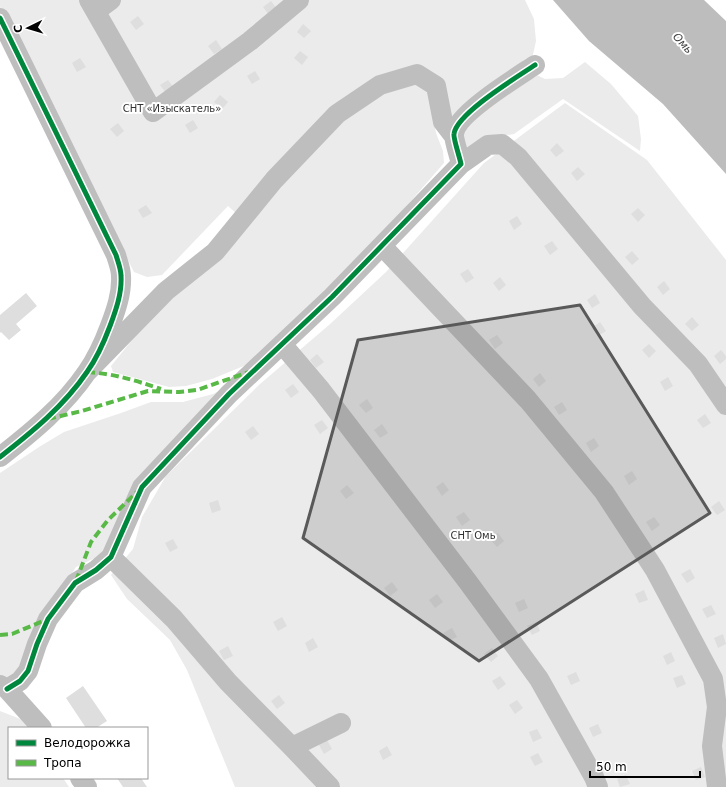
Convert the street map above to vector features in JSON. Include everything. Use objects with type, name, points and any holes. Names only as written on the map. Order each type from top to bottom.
[{"type":"street","points":[[99,4],[153,112],[250,41],[299,0]]},
{"type":"street","points":[[0,18],[116,255],[118,262],[121,275],[120,294],[115,313],[103,344],[87,372]]},
{"type":"street","points":[[453,135],[457,126],[500,87],[535,65]]},
{"type":"street","points":[[0,457],[25,437],[60,405],[87,372],[166,291],[215,252],[274,180],[337,114],[380,85],[417,74],[436,86],[443,122],[453,135],[459,150],[461,164]]},
{"type":"street","points":[[41,727],[3,687],[20,681],[28,670],[48,619],[76,583],[96,570],[111,557],[142,487],[229,394],[332,297],[461,164],[488,145],[502,144],[518,157],[642,306],[698,364],[726,405]]},
{"type":"street","points":[[382,246],[528,400],[604,492],[655,570],[713,679],[717,706],[712,746],[717,787]]},
{"type":"street","points":[[282,344],[321,390],[468,582],[540,680],[594,777],[598,787]]},
{"type":"street","points":[[111,557],[174,619],[228,682],[330,787]]},
{"type":"street","points":[[292,747],[341,723]]},
{"type":"street","points":[[81,779],[87,787]]},
{"type":"highlighted area","points":[[580,305],[710,513],[479,661],[303,538],[358,340]]},
{"type":"green space","name":"СНТ «Изыскатель»","points":[[0,0],[525,0],[534,19],[536,41],[532,59],[537,75],[545,79],[563,78],[585,62],[611,84],[638,116],[641,139],[640,151],[563,99],[514,134],[494,137],[466,151],[449,123],[443,87],[377,81],[237,214],[228,206],[162,275],[147,277],[134,272],[0,7]]},
{"type":"green space","points":[[419,83],[433,95],[433,116],[436,133],[443,151],[444,163],[358,258],[251,363],[212,379],[186,386],[169,387],[113,372],[111,366],[137,334],[333,124],[382,90]]},
{"type":"green space","name":"СНТ Омь","points":[[565,103],[647,160],[726,260],[726,787],[235,787],[187,670],[170,640],[127,599],[111,575],[133,549],[142,517],[166,476],[260,384],[329,325],[386,272],[484,163]]},
{"type":"green space","points":[[237,382],[195,424],[108,548],[95,558],[76,567],[49,609],[13,680],[0,679],[0,473],[64,432],[151,402],[183,402],[213,394]]},
{"type":"green space","points":[[0,711],[23,720],[28,727],[8,727],[8,779],[64,779],[69,787],[0,787]]},
{"type":"water","name":"Омь","points":[[553,0],[704,0],[726,21],[726,174],[663,104],[589,41]]},
{"type":"building","points":[[271,1],[277,9],[269,15],[263,7]]},
{"type":"building","points":[[138,16],[144,24],[136,30],[130,22]]},
{"type":"building","points":[[303,24],[311,31],[304,38],[297,32]]},
{"type":"building","points":[[216,40],[222,49],[214,54],[208,46]]},
{"type":"building","points":[[300,51],[308,57],[302,65],[294,58]]},
{"type":"building","points":[[80,58],[86,67],[77,72],[72,63]]},
{"type":"building","points":[[255,71],[260,79],[252,84],[247,76]]},
{"type":"building","points":[[168,80],[174,88],[166,93],[160,85]]},
{"type":"building","points":[[220,95],[228,102],[222,109],[214,102]]},
{"type":"building","points":[[193,120],[198,128],[190,133],[185,125]]},
{"type":"building","points":[[118,123],[124,131],[117,137],[110,129]]},
{"type":"building","points":[[557,143],[564,151],[556,157],[550,150]]},
{"type":"building","points":[[578,167],[585,174],[577,181],[571,173]]},
{"type":"building","points":[[146,205],[152,213],[143,218],[138,210]]},
{"type":"building","points":[[638,208],[645,215],[638,222],[631,214]]},
{"type":"building","points":[[517,216],[522,224],[514,230],[509,221]]},
{"type":"building","points":[[552,241],[558,249],[550,255],[544,246]]},
{"type":"building","points":[[632,251],[639,259],[632,265],[625,257]]},
{"type":"building","points":[[468,269],[474,278],[466,283],[460,274]]},
{"type":"building","points":[[500,277],[506,285],[499,291],[493,283]]},
{"type":"building","points":[[664,281],[670,289],[663,295],[657,287]]},
{"type":"building","points":[[26,293],[37,306],[16,324],[21,330],[9,340],[1,332],[0,333],[0,315]]},
{"type":"building","points":[[595,294],[600,303],[592,308],[587,300]]},
{"type":"building","points":[[692,317],[699,325],[692,331],[685,324]]},
{"type":"building","points":[[600,322],[606,331],[598,336],[592,328]]},
{"type":"building","points":[[497,335],[503,343],[495,349],[489,340]]},
{"type":"building","points":[[649,344],[656,351],[649,358],[642,350]]},
{"type":"building","points":[[721,350],[726,356],[726,359],[720,364],[714,356]]},
{"type":"building","points":[[317,354],[324,362],[316,368],[310,360]]},
{"type":"building","points":[[540,373],[546,381],[539,387],[533,379]]},
{"type":"building","points":[[668,377],[673,386],[665,391],[660,382]]},
{"type":"building","points":[[293,384],[299,392],[291,398],[285,390]]},
{"type":"building","points":[[367,399],[373,408],[366,413],[359,405]]},
{"type":"building","points":[[562,402],[567,410],[559,415],[554,407]]},
{"type":"building","points":[[705,414],[711,423],[703,428],[697,420]]},
{"type":"building","points":[[322,420],[328,428],[320,434],[314,425]]},
{"type":"building","points":[[382,424],[388,433],[380,438],[374,430]]},
{"type":"building","points":[[253,426],[259,434],[251,440],[245,432]]},
{"type":"building","points":[[594,438],[599,446],[591,452],[586,443]]},
{"type":"building","points":[[632,471],[637,479],[629,485],[624,476]]},
{"type":"building","points":[[443,482],[449,490],[442,496],[436,487]]},
{"type":"building","points":[[347,485],[354,493],[346,499],[340,491]]},
{"type":"building","points":[[218,500],[221,510],[212,513],[209,503]]},
{"type":"building","points":[[719,501],[725,510],[717,515],[711,507]]},
{"type":"building","points":[[464,512],[470,520],[462,526],[456,517]]},
{"type":"building","points":[[654,517],[660,525],[652,531],[646,522]]},
{"type":"building","points":[[498,533],[504,541],[497,547],[490,539]]},
{"type":"building","points":[[173,539],[178,548],[170,552],[165,543]]},
{"type":"building","points":[[690,569],[695,578],[687,583],[681,574]]},
{"type":"building","points":[[392,582],[398,590],[390,596],[384,588]]},
{"type":"building","points":[[644,590],[648,600],[639,603],[635,594]]},
{"type":"building","points":[[437,594],[443,602],[435,608],[429,600]]},
{"type":"building","points":[[524,599],[528,608],[519,612],[515,603]]},
{"type":"building","points":[[711,605],[716,614],[707,618],[702,609]]},
{"type":"building","points":[[282,617],[287,626],[278,631],[273,622]]},
{"type":"building","points":[[536,622],[540,631],[532,635],[527,626]]},
{"type":"building","points":[[452,628],[457,637],[449,641],[443,633]]},
{"type":"building","points":[[723,634],[726,644],[718,648],[714,638]]},
{"type":"building","points":[[313,638],[318,647],[309,652],[305,643]]},
{"type":"building","points":[[228,646],[233,656],[224,660],[219,651]]},
{"type":"building","points":[[492,648],[498,656],[491,662],[484,654]]},
{"type":"building","points":[[671,652],[675,661],[667,665],[663,656]]},
{"type":"building","points":[[576,672],[580,681],[571,685],[567,676]]},
{"type":"building","points":[[682,675],[686,684],[677,688],[673,678]]},
{"type":"building","points":[[500,676],[506,684],[498,690],[492,681]]},
{"type":"building","points":[[83,686],[107,721],[98,727],[85,727],[66,698]]},
{"type":"building","points":[[279,695],[285,703],[277,709],[271,701]]},
{"type":"building","points":[[517,700],[523,708],[515,714],[509,705]]},
{"type":"building","points":[[598,724],[602,733],[593,737],[589,728]]},
{"type":"building","points":[[537,729],[542,738],[533,742],[529,732]]},
{"type":"building","points":[[327,740],[332,749],[324,754],[319,745]]},
{"type":"building","points":[[387,746],[392,755],[383,760],[379,751]]},
{"type":"building","points":[[538,753],[543,762],[535,766],[530,757]]},
{"type":"building","points":[[701,767],[705,777],[696,780],[692,771]]},
{"type":"building","points":[[626,775],[630,784],[620,787],[617,779]]},
{"type":"building","points":[[118,779],[142,779],[147,787],[123,787]]},
{"type":"marked path","points":[[87,372],[125,378],[161,389]]},
{"type":"marked path","points":[[48,419],[82,411],[148,391],[179,392],[197,390],[249,372]]},
{"type":"marked path","points":[[76,581],[91,542],[108,520],[137,492]]},
{"type":"marked path","points":[[0,635],[12,634],[48,619]]},
{"type":"cycle path","points":[[0,18],[116,255],[121,282],[121,289],[110,326],[100,350],[87,372],[58,407],[36,428],[0,457]]},
{"type":"cycle path","points":[[7,689],[20,681],[28,671],[37,644],[48,619],[75,583],[96,570],[111,557],[142,487],[229,394],[332,297],[461,164],[454,134],[457,126],[465,116],[488,96],[535,65]]}]
